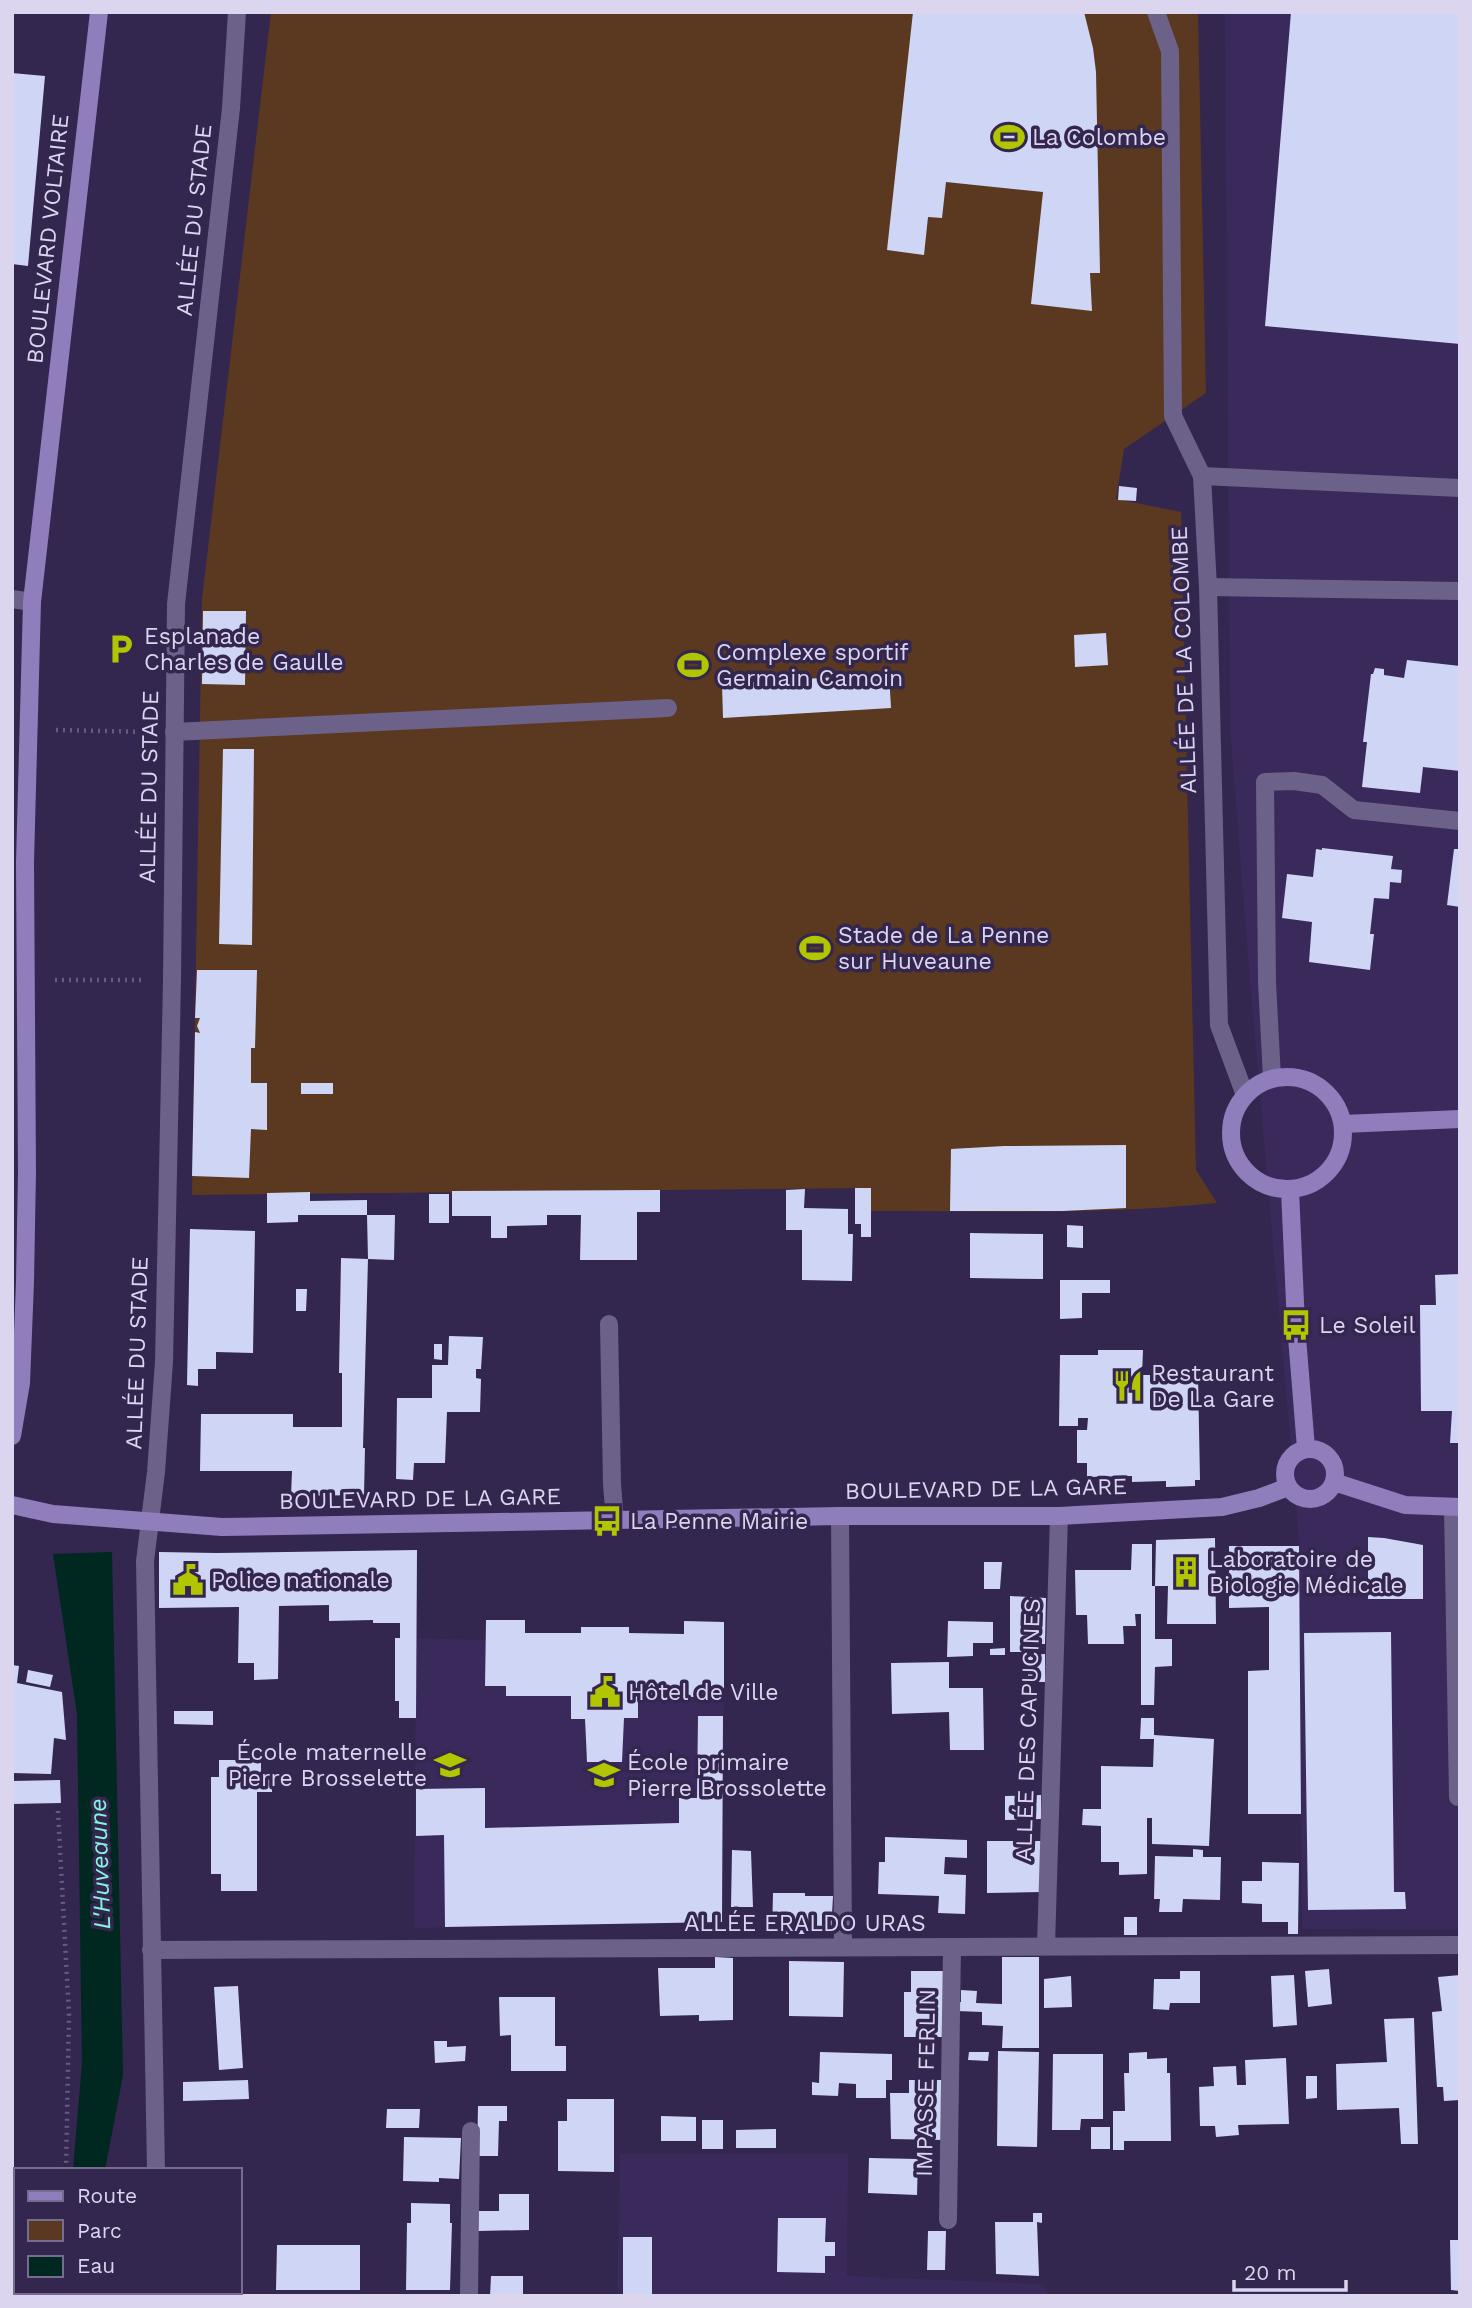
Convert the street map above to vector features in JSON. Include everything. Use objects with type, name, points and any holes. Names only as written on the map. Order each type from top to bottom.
[{"type":"main road","name":"BOULEVARD VOLTAIRE","points":[[12,1436],[22,1383],[25,1282],[25,862],[32,602],[99,12]]},
{"type":"main road","points":[[1291,1076],[1309,1081],[1325,1091],[1337,1106],[1343,1124],[1343,1143],[1337,1161],[1325,1176],[1309,1186],[1290,1190],[1271,1188],[1254,1180],[1240,1166],[1232,1149],[1234,1112],[1245,1095],[1272,1078],[1291,1076]]},
{"type":"main road","points":[[1343,1124],[1460,1119]]},
{"type":"main road","points":[[1290,1190],[1296,1325],[1306,1448]]},
{"type":"main road","points":[[1306,1448],[1319,1449],[1329,1457],[1335,1469],[1334,1482],[1328,1492],[1318,1498],[1296,1496],[1288,1487],[1284,1475],[1286,1462],[1294,1452],[1306,1448]]},
{"type":"main road","points":[[1334,1482],[1405,1505],[1456,1507]]},
{"type":"main road","name":"BOULEVARD DE LA GARE","points":[[12,1505],[52,1514],[222,1527],[840,1516],[1059,1516],[1222,1507],[1259,1498],[1288,1487]]},
{"type":"street","name":"ALLÉE DU STADE","points":[[156,2168],[145,1561],[156,1472],[164,1362],[176,604],[231,108],[237,12]]},
{"type":"street","points":[[1156,12],[1170,51],[1173,416],[1202,476],[1460,488]]},
{"type":"street","name":"ALLÉE DE LA COLOMBE","points":[[1202,476],[1208,587],[1219,1025],[1245,1095]]},
{"type":"street","points":[[1208,587],[1460,591]]},
{"type":"street","points":[[12,599],[32,602]]},
{"type":"street","points":[[174,732],[668,708]]},
{"type":"street","points":[[1272,1078],[1267,982],[1265,782],[1294,781],[1322,785],[1354,810],[1460,821]]},
{"type":"street","points":[[609,1324],[615,1521]]},
{"type":"street","points":[[1456,1507],[1458,1797]]},
{"type":"street","points":[[840,1516],[843,1947]]},
{"type":"street","name":"ALLÉE DES CAPUCINES","points":[[1046,1946],[1059,1516]]},
{"type":"street","name":"ALLÉE ERALDO URAS","points":[[151,1950],[1460,1944]]},
{"type":"street","name":"IMPASSE FERLIN","points":[[947,2220],[953,1947]]},
{"type":"street","points":[[469,2296],[471,2131]]},
{"type":"path","points":[[56,730],[146,732]]},
{"type":"path","points":[[55,980],[172,980]]},
{"type":"path","points":[[58,1811],[69,2015],[66,2168]]},
{"type":"shaded area","points":[[1225,12],[1460,12],[1460,1930],[1302,1929],[1299,1539],[1230,729]]},
{"type":"shaded area","name":"École primaire Pierre Brossolette","points":[[416,1638],[486,1640],[485,1686],[506,1686],[506,1696],[571,1696],[571,1718],[585,1719],[587,1762],[622,1762],[624,1718],[638,1718],[638,1697],[704,1697],[704,1688],[724,1688],[722,1922],[414,1928]]},
{"type":"shaded area","points":[[620,2154],[848,2154],[847,2276],[1042,2284],[1052,2296],[617,2296]]},
{"type":"green space","name":"Complexe sportif Germain Camoin","points":[[271,12],[1198,12],[1206,393],[1124,449],[1116,499],[1181,512],[1196,1170],[1217,1203],[1087,1211],[871,1211],[871,1188],[192,1195],[202,599]]},
{"type":"water","name":"L'Huveaune","points":[[112,1552],[123,2075],[105,2168],[73,2168],[82,2063],[77,1714],[53,1554]]},
{"type":"building","name":"La Colombe","points":[[913,12],[1084,12],[1096,72],[1100,273],[1090,273],[1092,311],[1031,304],[1043,192],[946,182],[942,218],[928,217],[924,255],[887,250]]},
{"type":"building","points":[[1291,12],[1460,12],[1460,344],[1265,326]]},
{"type":"building","points":[[12,73],[45,76],[28,266],[12,264]]},
{"type":"building","points":[[1119,486],[1137,488],[1136,501],[1118,500]]},
{"type":"building","points":[[203,611],[246,611],[245,685],[202,684]]},
{"type":"building","points":[[1106,633],[1108,665],[1075,667],[1074,635]]},
{"type":"building","points":[[1407,660],[1460,666],[1460,771],[1423,767],[1420,793],[1362,787],[1367,742],[1363,742],[1371,674],[1375,668],[1384,669],[1384,675],[1404,678]]},
{"type":"building","points":[[889,674],[891,708],[723,718],[722,684]]},
{"type":"building","points":[[223,749],[254,749],[252,945],[219,944]]},
{"type":"building","points":[[1316,849],[1393,856],[1391,869],[1402,870],[1401,883],[1390,882],[1389,899],[1374,898],[1370,970],[1309,962],[1312,922],[1282,918],[1287,874],[1313,877]]},
{"type":"building","points":[[1454,849],[1460,849],[1460,907],[1447,905]]},
{"type":"building","points":[[197,970],[257,970],[255,1048],[251,1048],[251,1083],[267,1083],[267,1130],[251,1129],[249,1178],[192,1176],[195,1032],[200,1033],[197,1026],[200,1018],[195,1018]]},
{"type":"building","points":[[301,1083],[333,1083],[333,1094],[301,1094]]},
{"type":"building","points":[[1126,1145],[1126,1208],[950,1211],[951,1149]]},
{"type":"building","points":[[855,1188],[871,1188],[871,1237],[861,1237],[861,1224],[855,1224]]},
{"type":"building","points":[[805,1189],[804,1208],[848,1209],[848,1234],[853,1234],[852,1281],[802,1280],[802,1230],[786,1230],[786,1190]]},
{"type":"building","points":[[660,1190],[660,1212],[637,1212],[637,1260],[580,1260],[581,1215],[547,1215],[547,1225],[507,1226],[507,1238],[491,1238],[491,1216],[452,1216],[452,1191]]},
{"type":"building","points":[[310,1192],[310,1201],[367,1200],[367,1215],[298,1215],[298,1222],[267,1223],[267,1193]]},
{"type":"building","points":[[429,1194],[449,1194],[449,1223],[429,1223]]},
{"type":"building","points":[[367,1215],[395,1215],[394,1260],[368,1259]]},
{"type":"building","points":[[1067,1225],[1083,1226],[1083,1248],[1067,1247]]},
{"type":"building","points":[[190,1229],[255,1231],[253,1353],[216,1352],[216,1369],[198,1369],[198,1386],[187,1385]]},
{"type":"building","points":[[970,1233],[1043,1234],[1043,1279],[970,1278]]},
{"type":"building","points":[[341,1258],[368,1259],[364,1495],[291,1496],[292,1471],[200,1471],[201,1414],[293,1414],[293,1427],[342,1427],[342,1373],[339,1373]]},
{"type":"building","points":[[1460,1274],[1460,1443],[1450,1443],[1452,1411],[1421,1411],[1420,1305],[1436,1305],[1435,1275]]},
{"type":"building","points":[[1060,1280],[1110,1280],[1110,1293],[1082,1293],[1082,1318],[1060,1319]]},
{"type":"building","points":[[296,1289],[307,1289],[306,1311],[296,1311]]},
{"type":"building","points":[[449,1336],[483,1337],[481,1369],[476,1369],[476,1378],[481,1379],[480,1412],[447,1412],[445,1463],[414,1463],[413,1480],[396,1479],[397,1398],[432,1398],[432,1365],[448,1365]]},
{"type":"building","points":[[434,1344],[442,1344],[442,1360],[434,1359]]},
{"type":"building","points":[[1098,1350],[1143,1350],[1142,1375],[1198,1375],[1200,1480],[1195,1480],[1195,1486],[1166,1487],[1166,1481],[1132,1482],[1132,1476],[1087,1477],[1087,1463],[1077,1463],[1077,1430],[1087,1430],[1088,1418],[1078,1418],[1078,1426],[1059,1426],[1060,1355],[1098,1355]]},
{"type":"building","points":[[1368,1537],[1423,1545],[1423,1599],[1368,1599]]},
{"type":"building","name":"Laboratoire de Biologie Médicale","points":[[1215,1538],[1216,1624],[1167,1624],[1168,1586],[1155,1586],[1156,1540]]},
{"type":"building","points":[[1132,1544],[1152,1544],[1155,1639],[1172,1639],[1172,1666],[1155,1667],[1154,1705],[1141,1705],[1141,1614],[1135,1614],[1136,1626],[1123,1626],[1124,1644],[1088,1644],[1087,1615],[1076,1615],[1075,1570],[1131,1570]]},
{"type":"building","points":[[1229,1546],[1299,1546],[1301,1814],[1248,1814],[1248,1671],[1269,1670],[1269,1607],[1229,1608]]},
{"type":"building","points":[[417,1550],[416,1718],[399,1718],[399,1701],[395,1701],[395,1638],[400,1638],[400,1623],[373,1623],[373,1620],[329,1621],[329,1605],[279,1606],[278,1679],[254,1680],[254,1663],[238,1663],[239,1607],[159,1608],[159,1552]]},
{"type":"building","points":[[984,1562],[1002,1562],[1000,1589],[984,1589]]},
{"type":"building","points":[[1010,1596],[1046,1598],[1045,1644],[1029,1644],[1029,1652],[1010,1652]]},
{"type":"building","name":"Hôtel de Ville","points":[[486,1620],[525,1620],[525,1633],[581,1633],[581,1627],[629,1627],[629,1633],[684,1634],[684,1621],[724,1622],[724,1688],[704,1688],[704,1697],[638,1697],[638,1718],[624,1718],[622,1762],[587,1762],[585,1719],[571,1719],[571,1696],[506,1696],[506,1686],[485,1686]]},
{"type":"building","points":[[948,1621],[993,1622],[993,1643],[973,1643],[973,1656],[947,1657]]},
{"type":"building","points":[[1391,1632],[1394,1892],[1405,1892],[1406,1909],[1308,1910],[1304,1633]]},
{"type":"building","points":[[1005,1648],[1005,1655],[990,1655],[990,1649]]},
{"type":"building","points":[[1045,1654],[1045,1682],[1028,1682],[1028,1655]]},
{"type":"building","points":[[949,1662],[949,1688],[983,1688],[984,1750],[950,1750],[949,1712],[892,1714],[891,1663]]},
{"type":"building","points":[[12,1665],[19,1666],[17,1683],[62,1692],[66,1740],[54,1738],[51,1774],[12,1773]]},
{"type":"building","points":[[28,1670],[53,1675],[50,1687],[26,1682]]},
{"type":"building","points":[[174,1711],[213,1711],[213,1725],[174,1724]]},
{"type":"building","points":[[698,1716],[723,1716],[722,1922],[445,1927],[444,1835],[416,1836],[416,1789],[485,1788],[485,1828],[679,1823],[679,1798],[697,1798]]},
{"type":"building","points":[[1141,1718],[1154,1718],[1154,1735],[1214,1739],[1209,1846],[1152,1844],[1152,1818],[1147,1818],[1147,1874],[1119,1875],[1119,1862],[1101,1862],[1101,1826],[1082,1825],[1083,1809],[1101,1809],[1101,1766],[1153,1767],[1154,1739],[1140,1739]]},
{"type":"building","points":[[219,1760],[261,1760],[261,1780],[272,1779],[272,1792],[257,1792],[257,1891],[221,1891],[221,1874],[211,1874],[211,1777],[219,1777]]},
{"type":"building","points":[[60,1780],[61,1803],[12,1804],[12,1781]]},
{"type":"building","points":[[1041,1795],[1041,1819],[1005,1820],[1005,1796]]},
{"type":"building","points":[[885,1837],[967,1840],[967,1858],[945,1857],[944,1874],[966,1875],[965,1914],[938,1913],[939,1896],[878,1894],[879,1862],[885,1862]]},
{"type":"building","points":[[987,1841],[1041,1841],[1041,1892],[987,1893]]},
{"type":"building","points":[[1193,1849],[1203,1850],[1203,1857],[1221,1857],[1220,1900],[1183,1899],[1182,1912],[1159,1912],[1160,1899],[1154,1899],[1155,1856],[1193,1857]]},
{"type":"building","points":[[732,1850],[751,1851],[753,1907],[731,1907]]},
{"type":"building","points":[[1262,1862],[1299,1863],[1298,1934],[1288,1934],[1288,1922],[1262,1922],[1262,1904],[1242,1903],[1242,1881],[1262,1881]]},
{"type":"building","points":[[773,1893],[833,1896],[831,1934],[772,1934]]},
{"type":"building","points":[[1124,1917],[1137,1917],[1137,1935],[1124,1935]]},
{"type":"building","points":[[715,1957],[733,1958],[733,2020],[699,2021],[699,2015],[660,2016],[658,1968],[715,1968]]},
{"type":"building","points":[[1002,1957],[1039,1957],[1039,2048],[1002,2048],[1003,2026],[982,2025],[982,2012],[957,2011],[957,2002],[961,2002],[961,1990],[977,1991],[976,2003],[1002,2004]]},
{"type":"building","points":[[789,1961],[844,1962],[843,2017],[789,2016]]},
{"type":"building","points":[[1329,1969],[1332,2004],[1308,2007],[1305,1971]]},
{"type":"building","points":[[911,1971],[946,1971],[945,2037],[904,2037],[904,1992],[911,1992]]},
{"type":"building","points":[[1180,1971],[1200,1971],[1200,2003],[1170,2003],[1169,2010],[1153,2009],[1154,1979],[1180,1979]]},
{"type":"building","points":[[1294,1975],[1297,2025],[1273,2027],[1271,1976]]},
{"type":"building","points":[[1460,1975],[1460,2100],[1444,2101],[1443,2087],[1437,2087],[1432,2012],[1442,2011],[1438,1977]]},
{"type":"building","points":[[1071,1976],[1072,2007],[1044,2008],[1044,1979]]},
{"type":"building","points":[[238,1986],[243,2068],[219,2070],[214,1987]]},
{"type":"building","points":[[499,1997],[555,1997],[555,2046],[566,2046],[566,2071],[511,2071],[511,2035],[500,2036]]},
{"type":"building","points":[[1414,2018],[1418,2144],[1401,2144],[1399,2108],[1337,2110],[1336,2064],[1387,2062],[1384,2019]]},
{"type":"building","points":[[434,2041],[447,2041],[447,2047],[466,2046],[465,2061],[435,2063]]},
{"type":"building","points":[[998,2051],[1039,2052],[1037,2147],[997,2146]]},
{"type":"building","points":[[820,2052],[892,2054],[892,2080],[886,2080],[886,2098],[856,2098],[856,2084],[839,2083],[838,2096],[812,2095],[812,2082],[819,2083]]},
{"type":"building","points":[[969,2052],[989,2052],[988,2061],[968,2060]]},
{"type":"building","points":[[1147,2052],[1147,2059],[1167,2058],[1167,2073],[1170,2073],[1171,2141],[1124,2141],[1124,2150],[1113,2150],[1113,2111],[1125,2111],[1124,2073],[1129,2073],[1129,2053]]},
{"type":"building","points":[[1053,2054],[1103,2054],[1103,2119],[1081,2119],[1080,2130],[1052,2130]]},
{"type":"building","points":[[1286,2058],[1289,2124],[1238,2125],[1239,2135],[1216,2137],[1215,2126],[1200,2126],[1199,2087],[1214,2086],[1213,2067],[1236,2066],[1237,2085],[1246,2085],[1245,2060]]},
{"type":"building","points":[[1306,2076],[1317,2076],[1317,2098],[1306,2099]]},
{"type":"building","points":[[248,2080],[249,2099],[183,2101],[183,2082]]},
{"type":"building","points":[[909,2080],[946,2080],[944,2140],[891,2139],[890,2093],[909,2093]]},
{"type":"building","points":[[567,2099],[614,2099],[614,2172],[558,2171],[558,2121],[567,2121]]},
{"type":"building","points":[[478,2106],[507,2106],[507,2121],[499,2121],[498,2156],[477,2156]]},
{"type":"building","points":[[387,2109],[420,2109],[419,2128],[386,2128]]},
{"type":"building","points":[[661,2116],[696,2117],[696,2141],[661,2141]]},
{"type":"building","points":[[702,2120],[723,2120],[723,2149],[702,2149]]},
{"type":"building","points":[[1091,2127],[1110,2127],[1110,2149],[1091,2149]]},
{"type":"building","points":[[776,2129],[776,2148],[736,2148],[736,2130]]},
{"type":"building","points":[[404,2137],[461,2138],[459,2179],[439,2178],[439,2182],[403,2181]]},
{"type":"building","points":[[869,2158],[918,2159],[917,2195],[868,2193]]},
{"type":"building","points":[[499,2194],[529,2194],[529,2230],[478,2231],[478,2211],[499,2211]]},
{"type":"building","points":[[411,2203],[450,2204],[450,2290],[406,2290],[407,2223],[411,2223]]},
{"type":"building","points":[[1033,2213],[1042,2213],[1042,2223],[1037,2222],[1039,2276],[996,2274],[995,2222],[1033,2222]]},
{"type":"building","points":[[778,2218],[826,2218],[825,2242],[835,2242],[835,2256],[825,2256],[825,2273],[777,2272]]},
{"type":"building","points":[[928,2231],[946,2231],[945,2270],[927,2270]]},
{"type":"building","points":[[623,2237],[652,2237],[652,2296],[623,2296]]},
{"type":"building","points":[[1450,2240],[1460,2240],[1460,2291],[1451,2290]]},
{"type":"building","points":[[277,2245],[360,2245],[360,2290],[276,2290]]},
{"type":"building","points":[[491,2276],[523,2276],[523,2296],[490,2296]]},
{"type":"place","name":"La Colombe","points":[[1009,137]]},
{"type":"place","name":"Esplanade Charles de Gaulle","points":[[121,649]]},
{"type":"place","name":"Complexe sportif Germain Camoin","points":[[693,665]]},
{"type":"place","name":"Stade de La Penne sur Huveaune","points":[[815,948]]},
{"type":"place","name":"Le Soleil","points":[[1296,1325]]},
{"type":"place","name":"Restaurant De La Gare","points":[[1128,1386]]},
{"type":"place","name":"La Penne Mairie","points":[[607,1521]]},
{"type":"place","name":"Laboratoire de Biologie Médicale","points":[[1186,1572]]},
{"type":"place","name":"Police nationale","points":[[188,1580]]},
{"type":"place","name":"Hôtel de Ville","points":[[605,1692]]},
{"type":"place","name":"École maternelle Pierre Brosselette","points":[[450,1765]]},
{"type":"place","name":"École primaire Pierre Brossolette","points":[[604,1775]]}]
